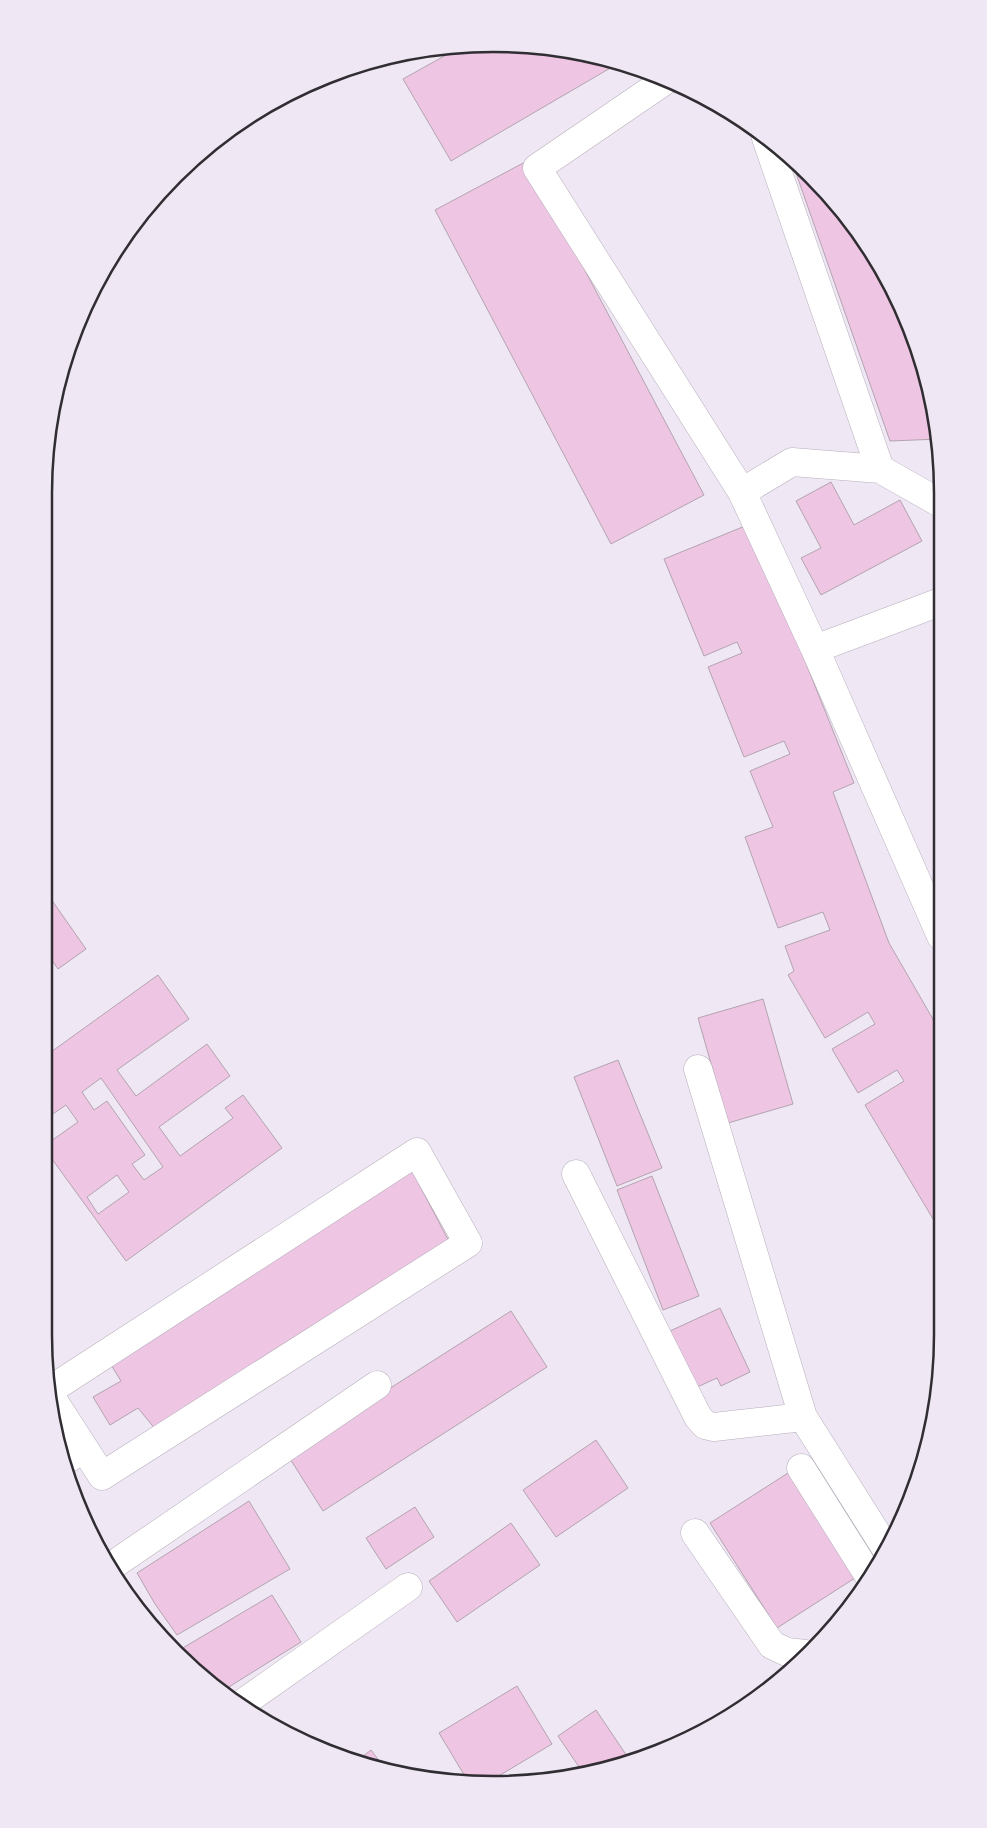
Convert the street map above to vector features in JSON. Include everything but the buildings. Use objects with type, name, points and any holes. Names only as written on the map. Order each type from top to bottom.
[{"type":"lane","points":[[659,85],[537,168],[742,492],[815,649],[934,920]]},
{"type":"lane","points":[[770,151],[880,469]]},
{"type":"lane","points":[[742,492],[792,462],[880,469],[934,500]]},
{"type":"lane","points":[[815,649],[934,604]]},
{"type":"lane","points":[[698,1069],[803,1417],[882,1542]]},
{"type":"lane","points":[[55,1386],[417,1152],[468,1243],[102,1476],[74,1454],[60,1417]]},
{"type":"lane","points":[[576,1174],[698,1418],[705,1425],[714,1427],[803,1417]]},
{"type":"lane","points":[[116,1562],[377,1386]]},
{"type":"lane","points":[[801,1468],[866,1571]]},
{"type":"lane","points":[[694,1533],[772,1645],[787,1652],[798,1653]]},
{"type":"lane","points":[[247,1700],[408,1587]]}]
